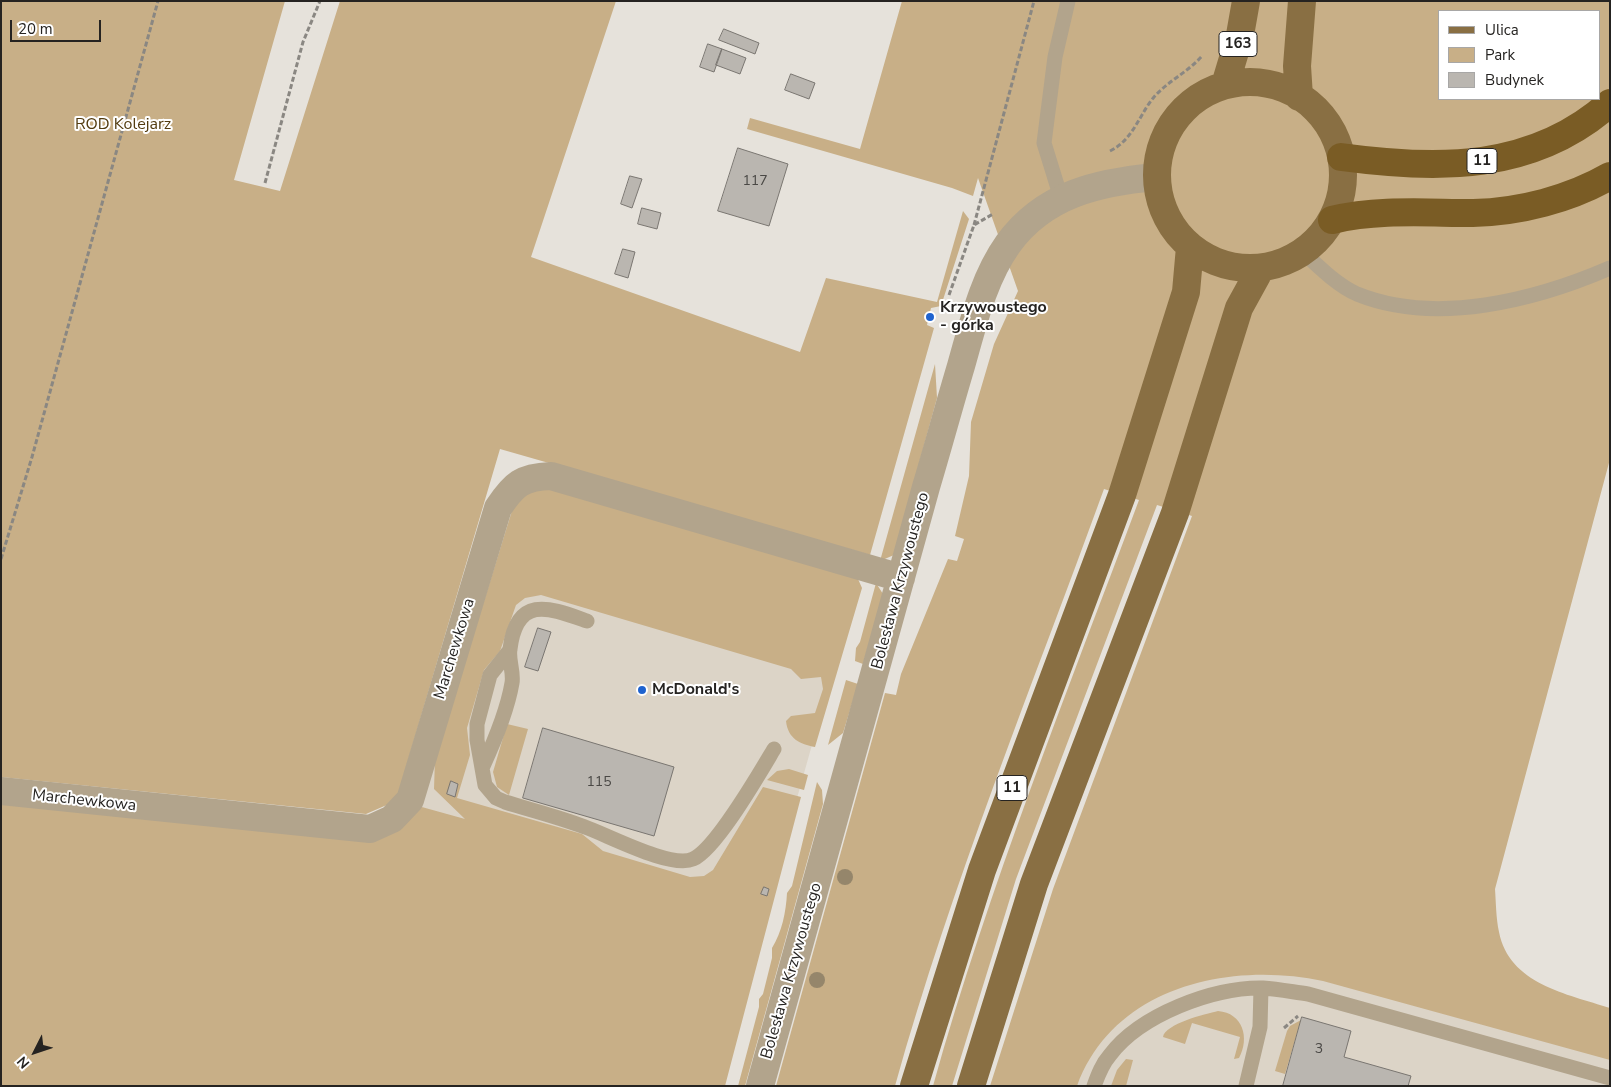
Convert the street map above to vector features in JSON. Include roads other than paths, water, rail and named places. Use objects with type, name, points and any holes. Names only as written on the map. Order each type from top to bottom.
[{"type":"highway","name":"11","points":[[1341,157],[1435,165],[1486,161],[1520,153],[1547,143],[1582,124],[1610,102]]},
{"type":"highway","points":[[1332,220],[1386,211],[1474,213],[1517,208],[1562,196],[1610,176]]},
{"type":"main road","name":"163","points":[[1225,85],[1240,35],[1246,1]]},
{"type":"main road","points":[[1299,96],[1296,66],[1302,1]]},
{"type":"main road","points":[[1244,82],[1264,83],[1299,96],[1323,118],[1334,136],[1341,157],[1342,186],[1332,220],[1318,238],[1303,252],[1277,265],[1261,268],[1234,267],[1222,264],[1190,247],[1174,230],[1163,210],[1156,177],[1163,141],[1175,120],[1192,102],[1213,89],[1225,85],[1244,82]]},
{"type":"main road","name":"11","points":[[914,1086],[982,870],[1122,495],[1186,292],[1190,247]]},
{"type":"main road","points":[[971,1086],[1034,884],[1174,513],[1239,308],[1261,268]]},
{"type":"street","name":"Bolesława Krzywoustego","points":[[760,1086],[981,297],[1009,243],[1038,212],[1061,198],[1088,187],[1156,177]]},
{"type":"street","name":"Marchewkowa","points":[[1,791],[370,829],[392,819],[410,800],[498,508],[511,488],[531,477],[551,476],[901,578]]},
{"type":"lane","points":[[1061,198],[1044,143],[1055,57],[1068,1]]},
{"type":"lane","points":[[1303,252],[1324,272],[1355,293],[1380,302],[1435,308],[1484,305],[1528,298],[1576,283],[1610,268]]},
{"type":"lane","points":[[587,621],[545,607],[532,610],[521,619],[510,650],[490,675],[477,724],[477,740],[485,785],[496,798],[585,827],[633,848],[683,862],[694,859],[720,832],[739,806],[774,750]]},
{"type":"lane","points":[[483,766],[498,734],[512,682],[510,650]]},
{"type":"lane","points":[[1246,1086],[1260,1027],[1261,988]]},
{"type":"lane","points":[[1094,1086],[1110,1055],[1141,1026],[1188,1003],[1215,995],[1261,988],[1308,994],[1610,1078]]},
{"type":"place","name":"Krzywoustego - górka","points":[[930,317]]},
{"type":"place","name":"McDonald's","points":[[642,690]]},
{"type":"park label","name":"ROD Kolejarz","points":[[123,125]]}]
